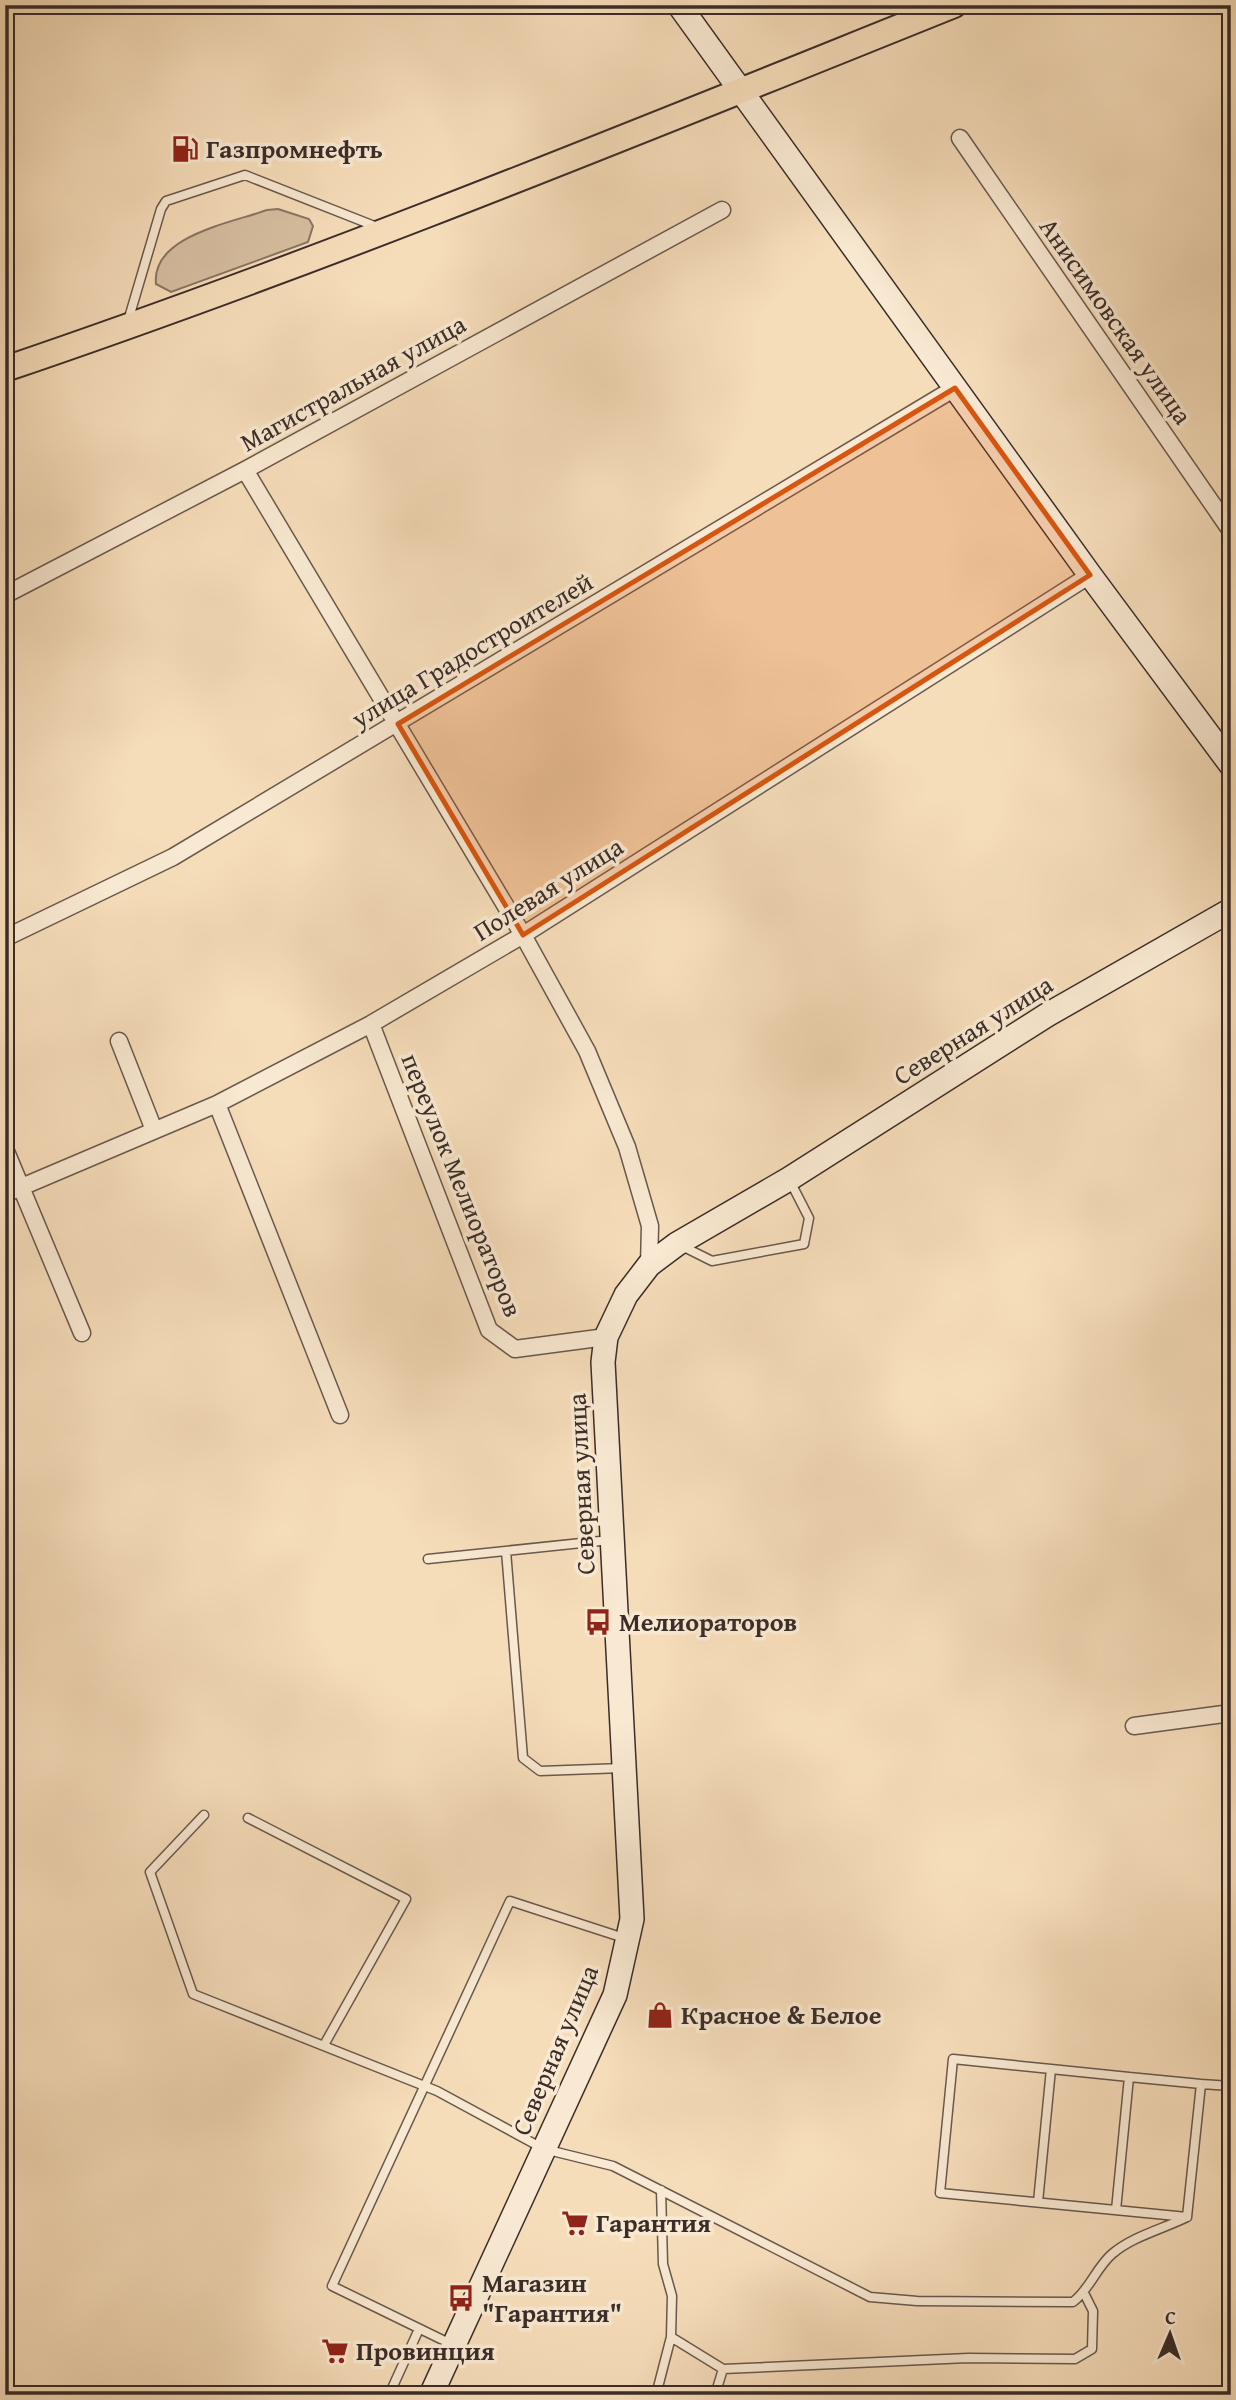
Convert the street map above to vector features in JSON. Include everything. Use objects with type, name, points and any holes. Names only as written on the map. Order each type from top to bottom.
[{"type":"main road","points":[[5,369],[126,328],[386,231],[954,5]]},
{"type":"street","points":[[679,5],[1090,575],[1231,765]]},
{"type":"street","name":"Анисимовская улица","points":[[960,138],[1231,531]]},
{"type":"street","name":"Магистральная улица","points":[[5,595],[245,471],[722,210]]},
{"type":"street","name":"улица Градостроителей","points":[[5,938],[173,857],[955,388]]},
{"type":"street","points":[[245,471],[523,935],[587,1051],[627,1147],[650,1226],[649,1265]]},
{"type":"street","name":"Полевая улица","points":[[5,1194],[217,1104],[371,1024],[523,935],[1090,575]]},
{"type":"street","name":"Северная улица","points":[[431,2395],[615,1995],[632,1919],[603,1362],[606,1337],[626,1295],[649,1265],[677,1244],[789,1179],[1047,1015],[1231,910]]},
{"type":"street","name":"переулок Мелиораторов","points":[[371,1024],[489,1330],[515,1349],[606,1337]]},
{"type":"street","points":[[119,1041],[154,1130]]},
{"type":"street","points":[[217,1104],[340,1415]]},
{"type":"street","points":[[5,1149],[82,1333]]},
{"type":"street","points":[[1134,1726],[1231,1713]]},
{"type":"lane","points":[[126,328],[161,209],[166,201],[245,175],[386,231]]},
{"type":"lane","points":[[677,1244],[712,1261],[804,1244],[810,1219],[789,1179]]},
{"type":"lane","points":[[428,1559],[612,1539]]},
{"type":"lane","points":[[506,1551],[523,1758],[540,1771],[624,1768]]},
{"type":"lane","points":[[204,1815],[150,1872],[193,1994],[426,2086],[544,2149],[613,2166],[870,2297],[917,2301],[1073,2302],[1084,2293],[1110,2256],[1127,2242],[1187,2217]]},
{"type":"lane","points":[[248,1818],[406,1899],[324,2045]]},
{"type":"lane","points":[[453,2346],[332,2286],[510,1901],[627,1939]]},
{"type":"lane","points":[[1187,2217],[940,2193],[953,2059],[1231,2086]]},
{"type":"lane","points":[[1038,2202],[1051,2069]]},
{"type":"lane","points":[[1116,2210],[1129,2077]]},
{"type":"lane","points":[[1187,2217],[1201,2084]]},
{"type":"lane","points":[[656,2395],[671,2337],[672,2296],[663,2264],[661,2190]]},
{"type":"lane","points":[[671,2337],[723,2369],[968,2358],[1075,2359],[1092,2349],[1093,2311],[1084,2293]]},
{"type":"lane","points":[[389,2395],[419,2329]]},
{"type":"lane","points":[[715,2395],[723,2369]]},
{"type":"highlighted area","points":[[955,388],[1090,575],[523,935],[398,724]]},
{"type":"shaded area","points":[[278,209],[309,219],[313,226],[308,242],[171,292],[156,284],[158,268],[166,254],[179,243],[215,226]]},
{"type":"place","name":"Газпромнефть","points":[[185,149]]},
{"type":"place","name":"Мелиораторов","points":[[598,1622]]},
{"type":"place","name":"Красное & Белое","points":[[660,2015]]},
{"type":"place","name":"Гарантия","points":[[575,2223]]},
{"type":"place","name":"Магазин \"Гарантия\"","points":[[461,2298]]},
{"type":"place","name":"Провинция","points":[[335,2351]]}]
